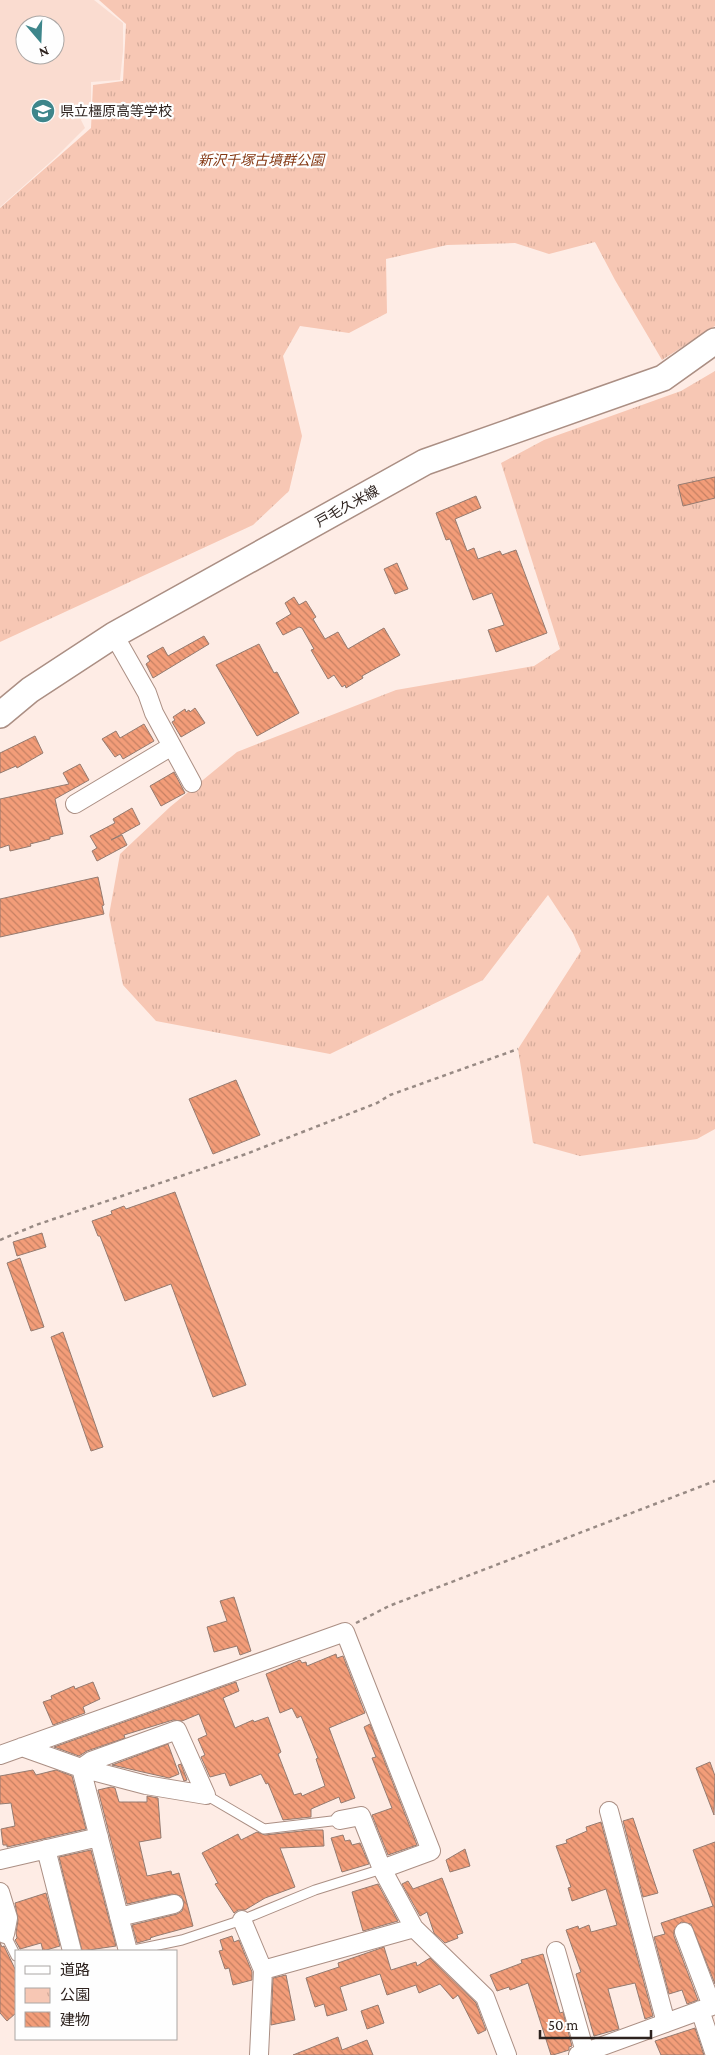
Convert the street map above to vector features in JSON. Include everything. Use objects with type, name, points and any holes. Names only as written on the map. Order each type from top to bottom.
[{"type":"main road","name":"戸毛久米線","points":[[0,715],[30,690],[114,635],[425,462],[663,378],[715,341]]},
{"type":"street","points":[[114,635],[147,693],[154,713],[192,783]]},
{"type":"street","points":[[75,804],[172,746]]},
{"type":"street","points":[[0,1755],[345,1632],[431,1850],[382,1869]]},
{"type":"street","points":[[81,1768],[91,1761],[178,1730],[206,1795]]},
{"type":"street","points":[[22,1747],[81,1768],[146,1785],[206,1795]]},
{"type":"street","points":[[81,1768],[128,1950]]},
{"type":"street","points":[[609,1811],[666,2023]]},
{"type":"street","points":[[340,1820],[362,1816],[382,1869],[414,1928],[485,1997],[507,2055]]},
{"type":"street","points":[[0,1860],[98,1837]]},
{"type":"street","points":[[46,1849],[72,1950]]},
{"type":"street","points":[[0,1892],[8,1918],[2,1936]]},
{"type":"street","points":[[119,1917],[174,1904]]},
{"type":"street","points":[[242,1920],[263,1970],[259,2055]]},
{"type":"street","points":[[263,1970],[414,1928]]},
{"type":"street","points":[[684,1932],[709,2007],[715,2055]]},
{"type":"street","points":[[556,1951],[581,2054],[709,2007]]},
{"type":"lane","points":[[206,1795],[264,1828],[340,1820]]},
{"type":"lane","points":[[133,1950],[182,1940],[242,1920],[315,1890],[382,1869]]},
{"type":"lane","points":[[2,1936],[15,1955]]},
{"type":"path","points":[[0,1240],[36,1225],[246,1154],[377,1103],[390,1095],[518,1049]]},
{"type":"path","points":[[345,1632],[348,1627],[389,1606],[715,1481]]},
{"type":"shaded area","name":"県立橿原高等学校","points":[[0,0],[94,0],[123,23],[120,80],[91,82],[91,102],[81,120],[85,128],[0,207]]},
{"type":"green space","name":"新沢千塚古墳群公園","points":[[99,0],[715,0],[715,326],[662,360],[595,242],[549,254],[515,243],[447,245],[386,259],[387,313],[349,333],[300,326],[283,356],[302,436],[289,491],[253,525],[0,642],[0,208],[91,128],[93,85],[123,81],[126,24]]},
{"type":"green space","points":[[715,371],[715,1129],[697,1139],[580,1156],[533,1143],[518,1049],[581,951],[573,933],[548,895],[483,980],[330,1054],[156,1021],[123,985],[109,915],[120,854],[170,807],[237,752],[396,690],[534,666],[560,649],[501,463],[544,440],[681,391]]},
{"type":"building","points":[[715,477],[715,498],[683,506],[678,485]]},
{"type":"building","points":[[476,496],[481,508],[455,519],[467,551],[474,548],[478,559],[500,551],[502,555],[516,550],[547,633],[496,652],[488,630],[504,625],[492,593],[473,600],[450,539],[446,540],[436,513]]},
{"type":"building","points":[[397,563],[408,589],[395,594],[384,569]]},
{"type":"building","points":[[294,597],[299,605],[306,601],[316,617],[313,619],[325,639],[338,632],[348,649],[384,628],[400,655],[362,676],[363,678],[346,688],[345,685],[342,687],[334,675],[328,679],[311,650],[314,649],[302,628],[299,627],[283,635],[276,623],[291,614],[285,603]]},
{"type":"building","points":[[204,636],[209,644],[153,678],[146,664],[150,661],[147,656],[163,647],[168,656]]},
{"type":"building","points":[[259,644],[274,673],[277,672],[299,713],[257,736],[216,665]]},
{"type":"building","points":[[195,708],[205,723],[181,737],[172,722],[175,720],[173,717],[185,709],[186,712],[189,710],[190,712]]},
{"type":"building","points":[[144,724],[154,741],[123,759],[120,754],[115,757],[102,739],[116,731],[120,738]]},
{"type":"building","points":[[35,736],[43,753],[17,768],[16,766],[0,773],[0,753]]},
{"type":"building","points":[[80,764],[89,780],[55,799],[63,834],[30,844],[31,846],[10,851],[9,845],[0,848],[0,799],[69,784],[63,773]]},
{"type":"building","points":[[174,772],[185,793],[161,806],[150,786]]},
{"type":"building","points":[[132,808],[140,824],[111,840],[122,835],[127,845],[97,861],[92,851],[97,848],[90,836],[115,823],[113,819]]},
{"type":"building","points":[[98,877],[104,914],[0,937],[0,899]]},
{"type":"building","points":[[236,1080],[260,1135],[213,1154],[189,1099]]},
{"type":"building","points":[[175,1192],[246,1385],[213,1397],[171,1284],[125,1301],[100,1236],[98,1236],[92,1221],[112,1214],[111,1211],[124,1206],[126,1209]]},
{"type":"building","points":[[42,1233],[46,1247],[17,1256],[13,1242]]},
{"type":"building","points":[[20,1258],[44,1327],[31,1331],[7,1263]]},
{"type":"building","points":[[63,1332],[103,1447],[91,1451],[51,1337]]},
{"type":"building","points":[[234,1597],[251,1651],[240,1655],[237,1646],[214,1652],[207,1627],[227,1621],[220,1601]]},
{"type":"building","points":[[336,1654],[337,1658],[343,1656],[365,1713],[329,1728],[355,1798],[341,1803],[339,1797],[311,1809],[311,1817],[283,1820],[268,1783],[266,1784],[261,1774],[230,1786],[225,1773],[210,1777],[201,1757],[205,1755],[198,1739],[207,1735],[199,1714],[182,1721],[173,1720],[124,1735],[125,1738],[87,1751],[79,1756],[54,1747],[236,1682],[239,1691],[223,1698],[235,1728],[253,1720],[254,1722],[268,1717],[281,1752],[278,1754],[294,1795],[301,1793],[302,1796],[325,1786],[316,1759],[318,1758],[301,1716],[297,1718],[292,1708],[280,1713],[266,1674],[300,1660],[302,1663],[306,1662],[307,1666]]},
{"type":"building","points":[[93,1682],[100,1699],[83,1707],[85,1713],[53,1725],[43,1702],[52,1699],[51,1696],[74,1686],[75,1689]]},
{"type":"building","points":[[370,1724],[417,1845],[388,1855],[372,1815],[392,1808],[372,1758],[376,1757],[364,1727]]},
{"type":"building","points":[[168,1744],[179,1774],[169,1778],[112,1765]]},
{"type":"building","points":[[710,1762],[715,1776],[714,1815],[696,1768]]},
{"type":"building","points":[[181,1764],[187,1780],[184,1781],[178,1765]]},
{"type":"building","points":[[33,1770],[36,1775],[56,1770],[72,1776],[86,1829],[7,1847],[7,1845],[3,1845],[1,1829],[15,1826],[11,1803],[0,1804],[0,1776]]},
{"type":"building","points":[[115,1788],[119,1802],[147,1802],[147,1796],[158,1798],[161,1838],[139,1842],[147,1876],[171,1871],[172,1875],[179,1873],[193,1926],[137,1943],[132,1925],[177,1914],[182,1911],[184,1902],[181,1896],[172,1894],[127,1904],[98,1790]]},
{"type":"building","points":[[633,1818],[658,1893],[643,1897],[623,1821]]},
{"type":"building","points":[[601,1822],[653,2016],[645,2019],[635,1983],[608,1989],[619,2029],[594,2036],[576,1974],[581,1972],[566,1930],[578,1926],[579,1929],[589,1925],[591,1932],[617,1925],[606,1889],[572,1901],[568,1888],[571,1887],[556,1846],[567,1843],[566,1840],[587,1831],[586,1827]]},
{"type":"building","points":[[323,1830],[324,1846],[280,1848],[295,1887],[265,1898],[245,1910],[238,1910],[234,1913],[215,1884],[218,1883],[202,1853],[238,1834],[241,1840],[257,1832],[265,1835]]},
{"type":"building","points":[[343,1835],[345,1841],[350,1840],[352,1845],[360,1843],[369,1864],[342,1872],[331,1838]]},
{"type":"building","points":[[715,1842],[715,1984],[691,1924],[681,1922],[674,1930],[674,1936],[698,2000],[687,2004],[682,1990],[669,1994],[654,1937],[665,1934],[661,1923],[713,1906],[693,1850]]},
{"type":"building","points":[[465,1849],[470,1866],[450,1872],[446,1860]]},
{"type":"building","points":[[91,1850],[116,1946],[82,1950],[59,1857]]},
{"type":"building","points":[[442,1878],[463,1933],[457,1935],[458,1938],[445,1943],[434,1933],[427,1912],[420,1916],[402,1884],[408,1881],[413,1889]]},
{"type":"building","points":[[378,1884],[398,1921],[363,1931],[352,1892]]},
{"type":"building","points":[[46,1893],[60,1946],[43,1950],[41,1943],[20,1949],[15,1940],[17,1938],[18,1920],[15,1903]]},
{"type":"building","points":[[232,1936],[234,1942],[239,1940],[252,1972],[252,1980],[233,1985],[229,1968],[225,1969],[219,1951],[223,1950],[220,1940]]},
{"type":"building","points":[[0,1943],[2,1947],[4,1946],[15,1969],[15,2014],[7,2021],[0,2013]]},
{"type":"building","points":[[384,1947],[391,1970],[416,1962],[417,1966],[430,1958],[476,2003],[486,2030],[478,2034],[458,1995],[453,1999],[440,1984],[419,1993],[416,1985],[387,1995],[380,1974],[340,1987],[347,2010],[327,2016],[324,2004],[315,2007],[306,1978],[339,1967],[338,1963]]},
{"type":"building","points":[[543,1954],[560,2013],[563,2012],[572,2046],[569,2047],[569,2050],[553,2055],[551,2055],[528,1983],[510,1990],[509,1987],[497,1991],[490,1975],[522,1963],[521,1960]]},
{"type":"building","points":[[286,1975],[295,2020],[271,2025],[273,1978]]},
{"type":"building","points":[[378,2005],[384,2023],[367,2029],[361,2011]]},
{"type":"building","points":[[695,2028],[704,2055],[661,2055],[655,2041]]},
{"type":"building","points":[[338,2037],[342,2050],[367,2040],[373,2055],[293,2055]]},
{"type":"place","name":"県立橿原高等学校","points":[[43,111]]}]
